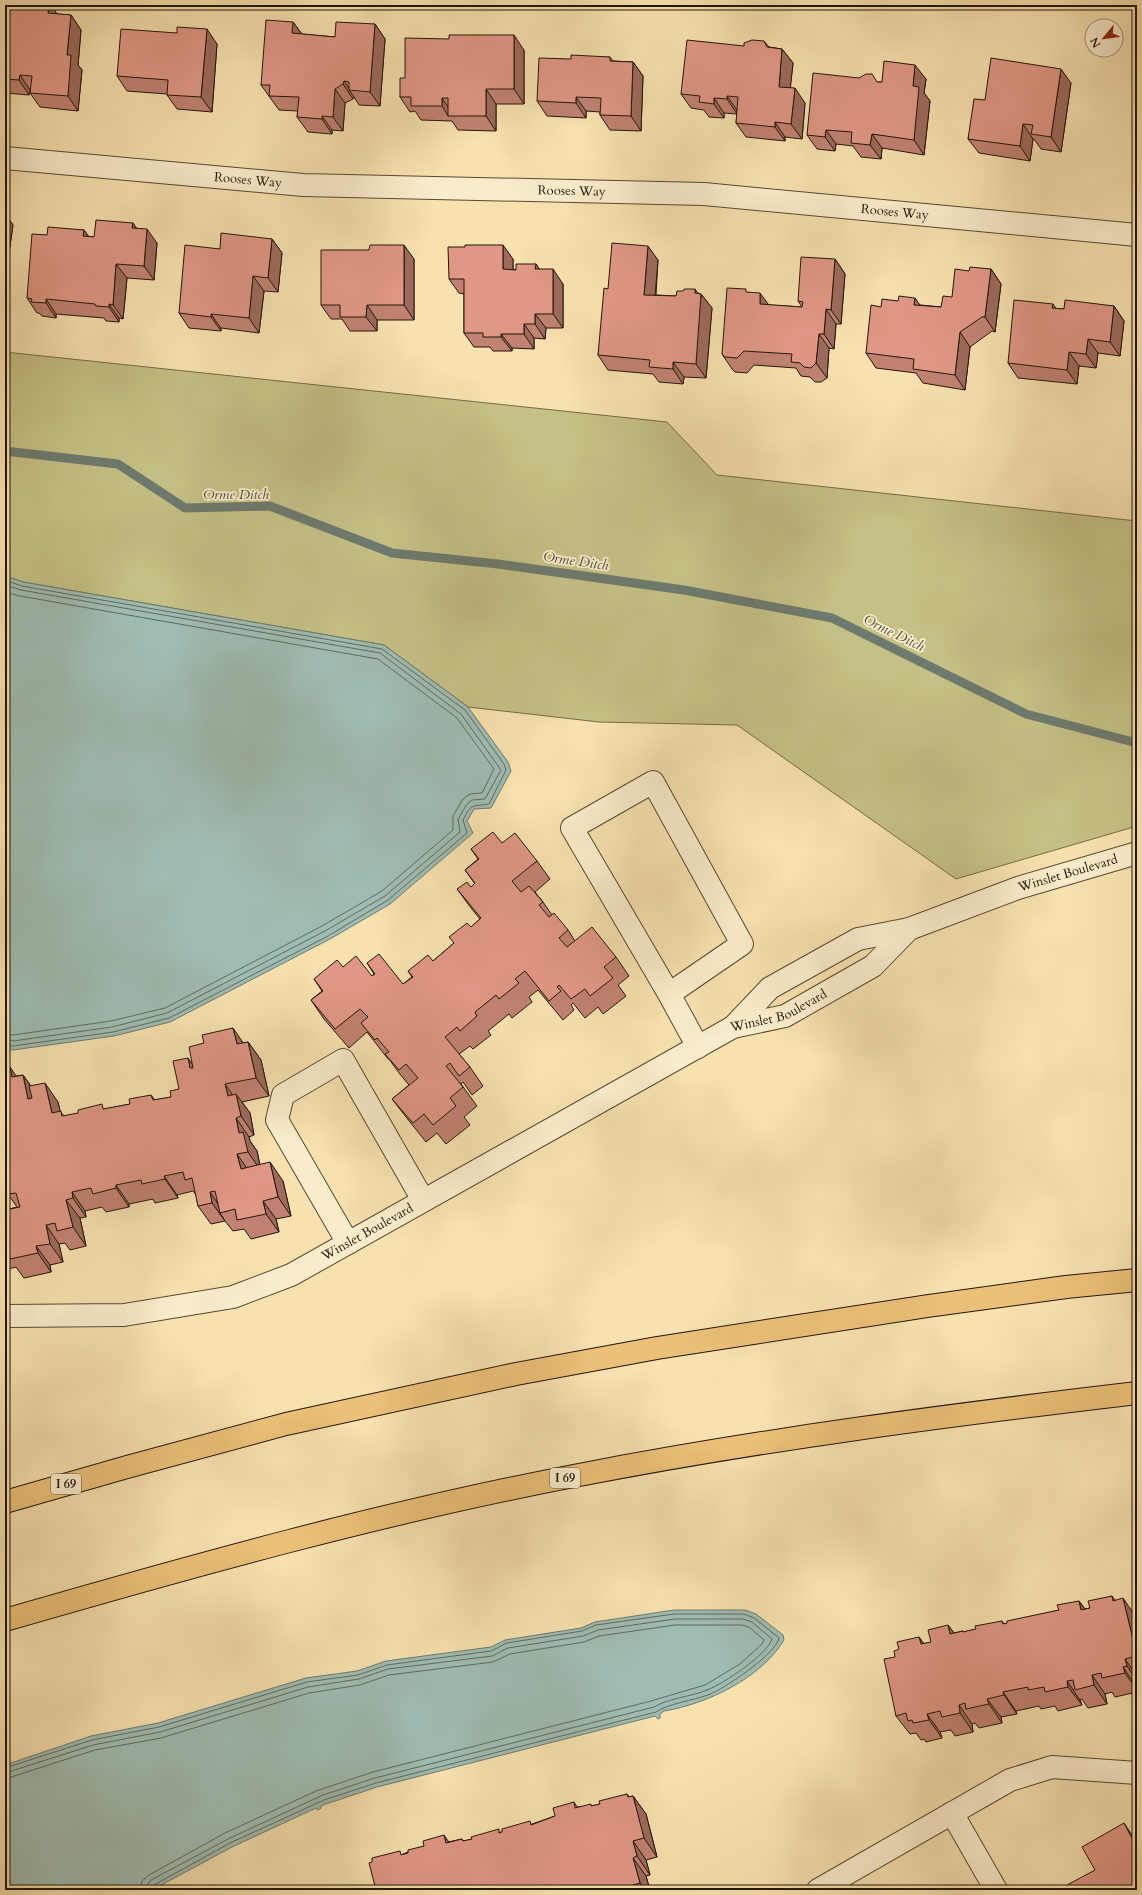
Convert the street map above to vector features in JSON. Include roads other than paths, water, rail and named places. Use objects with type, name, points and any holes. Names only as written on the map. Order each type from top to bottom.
[{"type":"highway","name":"I 69","points":[[5,1502],[286,1424],[516,1374],[656,1348],[928,1306],[1066,1287],[1137,1280]]},
{"type":"highway","name":"I 69","points":[[5,1620],[350,1525],[578,1475],[719,1449],[1034,1405],[1137,1393]]},
{"type":"street","name":"Rooses Way","points":[[5,158],[304,185],[704,194],[1137,235]]},
{"type":"street","points":[[669,994],[742,944],[653,782],[572,828],[669,994],[698,1047]]},
{"type":"street","name":"Winslet Boulevard","points":[[5,1316],[124,1315],[233,1297],[291,1275],[733,1027],[770,988],[858,940],[909,928],[1018,888],[1137,853]]},
{"type":"street","name":"Winslet Boulevard","points":[[733,1027],[785,1016],[873,966],[909,928]]},
{"type":"street","points":[[348,1243],[277,1120],[283,1095],[343,1060],[423,1200]]},
{"type":"street","points":[[818,1890],[1010,1780],[1052,1767],[1137,1773]]},
{"type":"street","points":[[952,1814],[996,1890]]},
{"type":"water","points":[[5,576],[23,582],[384,645],[468,707],[508,762],[511,771],[491,808],[474,809],[467,821],[473,833],[390,904],[330,939],[170,1022],[114,1036],[13,1050],[5,1049]]},
{"type":"water","points":[[674,1610],[745,1610],[756,1614],[783,1635],[784,1640],[774,1654],[762,1666],[732,1687],[698,1702],[664,1711],[660,1714],[660,1718],[658,1719],[655,1716],[377,1787],[326,1804],[321,1806],[318,1810],[316,1808],[232,1847],[152,1890],[5,1890],[5,1765],[91,1736],[158,1723],[306,1678],[357,1671],[386,1661],[491,1647],[505,1640],[581,1628],[595,1622]]},
{"type":"waterway","name":"Orme Ditch","points":[[5,451],[118,464],[185,508],[270,506],[392,553],[498,564],[684,590],[832,618],[1026,714],[1137,743]]}]
